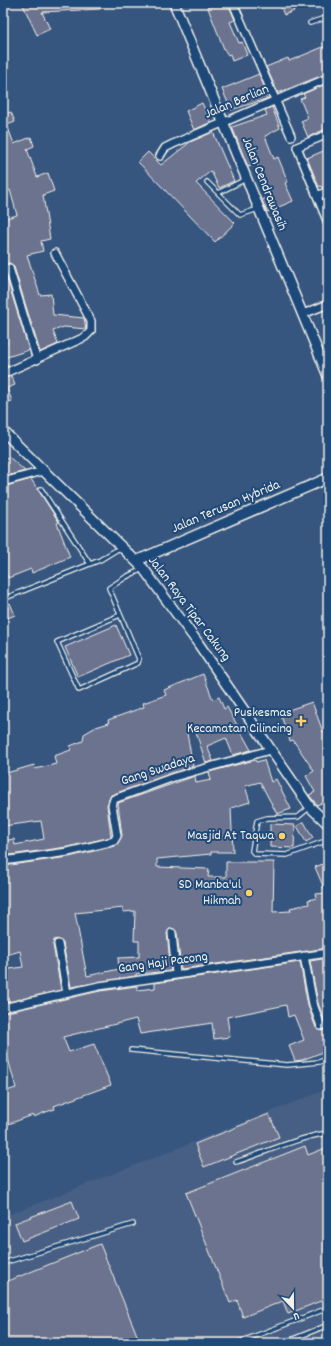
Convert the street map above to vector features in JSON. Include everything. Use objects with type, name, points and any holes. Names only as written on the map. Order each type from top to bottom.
[{"type":"street","name":"Jalan Cendrawasih","points":[[174,3],[328,376]]},
{"type":"street","points":[[234,3],[291,136]]},
{"type":"street","name":"Jalan Berlian","points":[[160,156],[169,146],[328,78]]},
{"type":"street","points":[[328,134],[297,147],[328,223]]},
{"type":"street","points":[[317,196],[328,191]]},
{"type":"street","points":[[3,374],[37,360],[85,337],[90,331],[92,326],[88,315],[55,253]]},
{"type":"street","points":[[9,268],[37,360]]},
{"type":"street","points":[[303,314],[328,304]]},
{"type":"street","name":"Jalan Raya Tipar Cakung","points":[[3,431],[143,568],[198,642],[310,807],[328,824]]},
{"type":"street","points":[[3,482],[43,471]]},
{"type":"street","name":"Jalan Terusan Hybrida","points":[[136,561],[328,478]]},
{"type":"street","name":"Gang Swadaya","points":[[3,861],[68,852],[114,841],[117,836],[112,805],[114,799],[174,777],[270,750]]},
{"type":"street","points":[[172,934],[176,974]]},
{"type":"street","points":[[58,944],[67,992]]},
{"type":"street","name":"Gang Haji Pacong","points":[[3,1008],[67,992],[176,974],[328,953]]},
{"type":"street","points":[[304,956],[313,1004],[321,1026]]},
{"type":"lane","points":[[310,24],[328,17]]},
{"type":"lane","points":[[218,193],[247,178]]},
{"type":"lane","points":[[207,182],[240,215],[259,208]]},
{"type":"lane","points":[[41,489],[90,564]]},
{"type":"lane","points":[[3,599],[90,564],[122,547]]},
{"type":"lane","points":[[120,615],[57,642],[80,690],[138,663],[139,659],[109,588],[143,568]]},
{"type":"lane","points":[[310,807],[298,818],[267,818],[257,821],[252,851],[255,854],[286,855],[328,840]]},
{"type":"lane","points":[[130,1050],[287,1065],[319,1062],[328,1059]]},
{"type":"lane","points":[[236,1162],[289,1142],[309,1136],[328,1133]]},
{"type":"lane","points":[[3,1264],[133,1224]]},
{"type":"lane","points":[[237,1343],[326,1308],[328,1317]]},
{"type":"lane","points":[[283,1343],[328,1325]]},
{"type":"shaded area","points":[[328,1089],[328,1343],[3,1343],[3,1217]]},
{"type":"building","points":[[22,3],[100,3],[100,9],[42,12],[50,29],[37,35]]},
{"type":"building","points":[[206,3],[228,3],[235,20],[230,22],[239,43],[242,42],[247,55],[232,61],[230,54],[228,55],[224,49]]},
{"type":"building","points":[[279,3],[291,3],[294,11],[284,15]]},
{"type":"building","points":[[328,45],[328,73],[278,93],[266,67],[288,58],[289,61]]},
{"type":"building","points":[[259,74],[269,98],[231,110],[222,89]]},
{"type":"building","points":[[328,83],[328,128],[308,137],[301,121],[308,118],[300,99],[305,97],[303,94]]},
{"type":"building","points":[[202,103],[211,122],[194,130],[186,111]]},
{"type":"building","points":[[272,107],[280,128],[265,136],[274,159],[278,157],[288,182],[285,183],[293,201],[267,212],[262,200],[270,197],[257,164],[248,167],[232,127],[267,115],[265,110]]},
{"type":"building","points":[[11,112],[15,122],[7,125],[14,144],[31,137],[34,146],[27,149],[37,177],[48,173],[54,191],[43,195],[50,239],[41,241],[43,251],[27,255],[40,295],[51,294],[53,315],[84,318],[86,329],[64,327],[53,331],[58,344],[40,352],[14,267],[10,263],[7,263],[4,269],[29,350],[4,358],[8,366],[3,369],[3,344],[7,344],[3,329],[3,219],[17,215],[10,190],[3,192],[3,115]]},
{"type":"building","points":[[213,132],[234,181],[219,188],[211,171],[196,183],[235,223],[215,242],[138,162],[148,152],[161,165],[190,142]]},
{"type":"building","points":[[328,149],[328,186],[322,188],[321,186],[319,187],[307,158]]},
{"type":"building","points":[[11,376],[15,385],[7,388],[12,401],[3,404],[3,379]]},
{"type":"building","points":[[9,457],[25,471],[3,477],[3,459]]},
{"type":"building","points":[[31,479],[59,522],[57,523],[70,557],[32,573],[31,569],[8,578],[3,566],[3,487]]},
{"type":"building","points":[[10,603],[15,615],[3,620],[3,606]]},
{"type":"building","points":[[116,625],[129,655],[78,677],[65,647]]},
{"type":"building","points":[[203,674],[213,700],[219,697],[224,709],[227,707],[251,750],[233,755],[226,738],[207,746],[213,761],[206,763],[194,726],[186,728],[193,766],[111,795],[107,805],[111,837],[67,847],[3,856],[3,841],[14,839],[15,845],[44,839],[41,821],[3,826],[3,774],[34,765],[35,769],[56,764],[54,756],[71,750],[70,746],[83,741],[84,734],[96,727],[109,723],[108,720],[144,707],[143,703],[166,695],[164,690]]},
{"type":"building","points":[[312,702],[323,732],[328,729],[328,800],[317,805],[309,795],[315,792],[306,776],[314,771],[293,740],[290,741],[280,713]]},
{"type":"building","points":[[255,760],[256,762],[264,760],[271,782],[276,779],[291,809],[277,814],[260,782],[245,786],[250,802],[231,808],[233,852],[211,852],[211,854],[157,859],[157,867],[209,869],[208,877],[226,877],[226,862],[274,862],[273,912],[291,911],[290,908],[309,904],[308,900],[317,898],[316,894],[326,893],[315,867],[328,862],[328,948],[181,969],[177,933],[171,928],[167,933],[171,971],[136,974],[136,976],[71,987],[63,943],[57,939],[54,940],[53,945],[61,990],[3,1003],[3,970],[23,967],[20,951],[3,956],[3,866],[69,857],[115,846],[122,836],[118,803],[195,776],[196,783],[211,780],[209,772]],"holes":[[[123,908],[123,912],[135,911],[134,941],[139,941],[139,957],[118,958],[119,969],[87,976],[75,913]]]},
{"type":"building","points":[[304,822],[313,838],[306,842],[297,826]]},
{"type":"building","name":"Masjid At Taqwa","points":[[270,824],[295,825],[294,848],[270,847]]},
{"type":"building","points":[[328,958],[328,1050],[302,1060],[295,1061],[289,1046],[304,1040],[294,1015],[288,1017],[286,1005],[227,1017],[230,1037],[214,1039],[212,1023],[140,1034],[136,1019],[63,1037],[69,1052],[94,1044],[111,1085],[54,1106],[55,1109],[34,1117],[33,1115],[3,1126],[3,1092],[16,1088],[7,1055],[3,1057],[3,1013],[100,991],[137,986],[137,990],[155,988],[155,983],[300,962],[308,1006],[316,1028],[322,1031],[325,1029],[326,1025],[318,1003],[310,961]]},
{"type":"building","points":[[269,1114],[279,1137],[204,1167],[195,1144]]},
{"type":"building","points":[[305,1146],[308,1155],[328,1147],[328,1298],[288,1314],[283,1301],[243,1317],[237,1300],[230,1303],[186,1193]]},
{"type":"building","points":[[72,1201],[79,1219],[22,1241],[15,1223]]},
{"type":"building","points":[[100,1244],[139,1340],[131,1343],[3,1343],[3,1283]]},
{"type":"place","name":"Puskesmas Kecamatan Cilincing","points":[[301,721]]},
{"type":"place","name":"Masjid At Taqwa","points":[[282,836]]},
{"type":"place","name":"SD Manba'ul Hikmah","points":[[249,893]]}]
